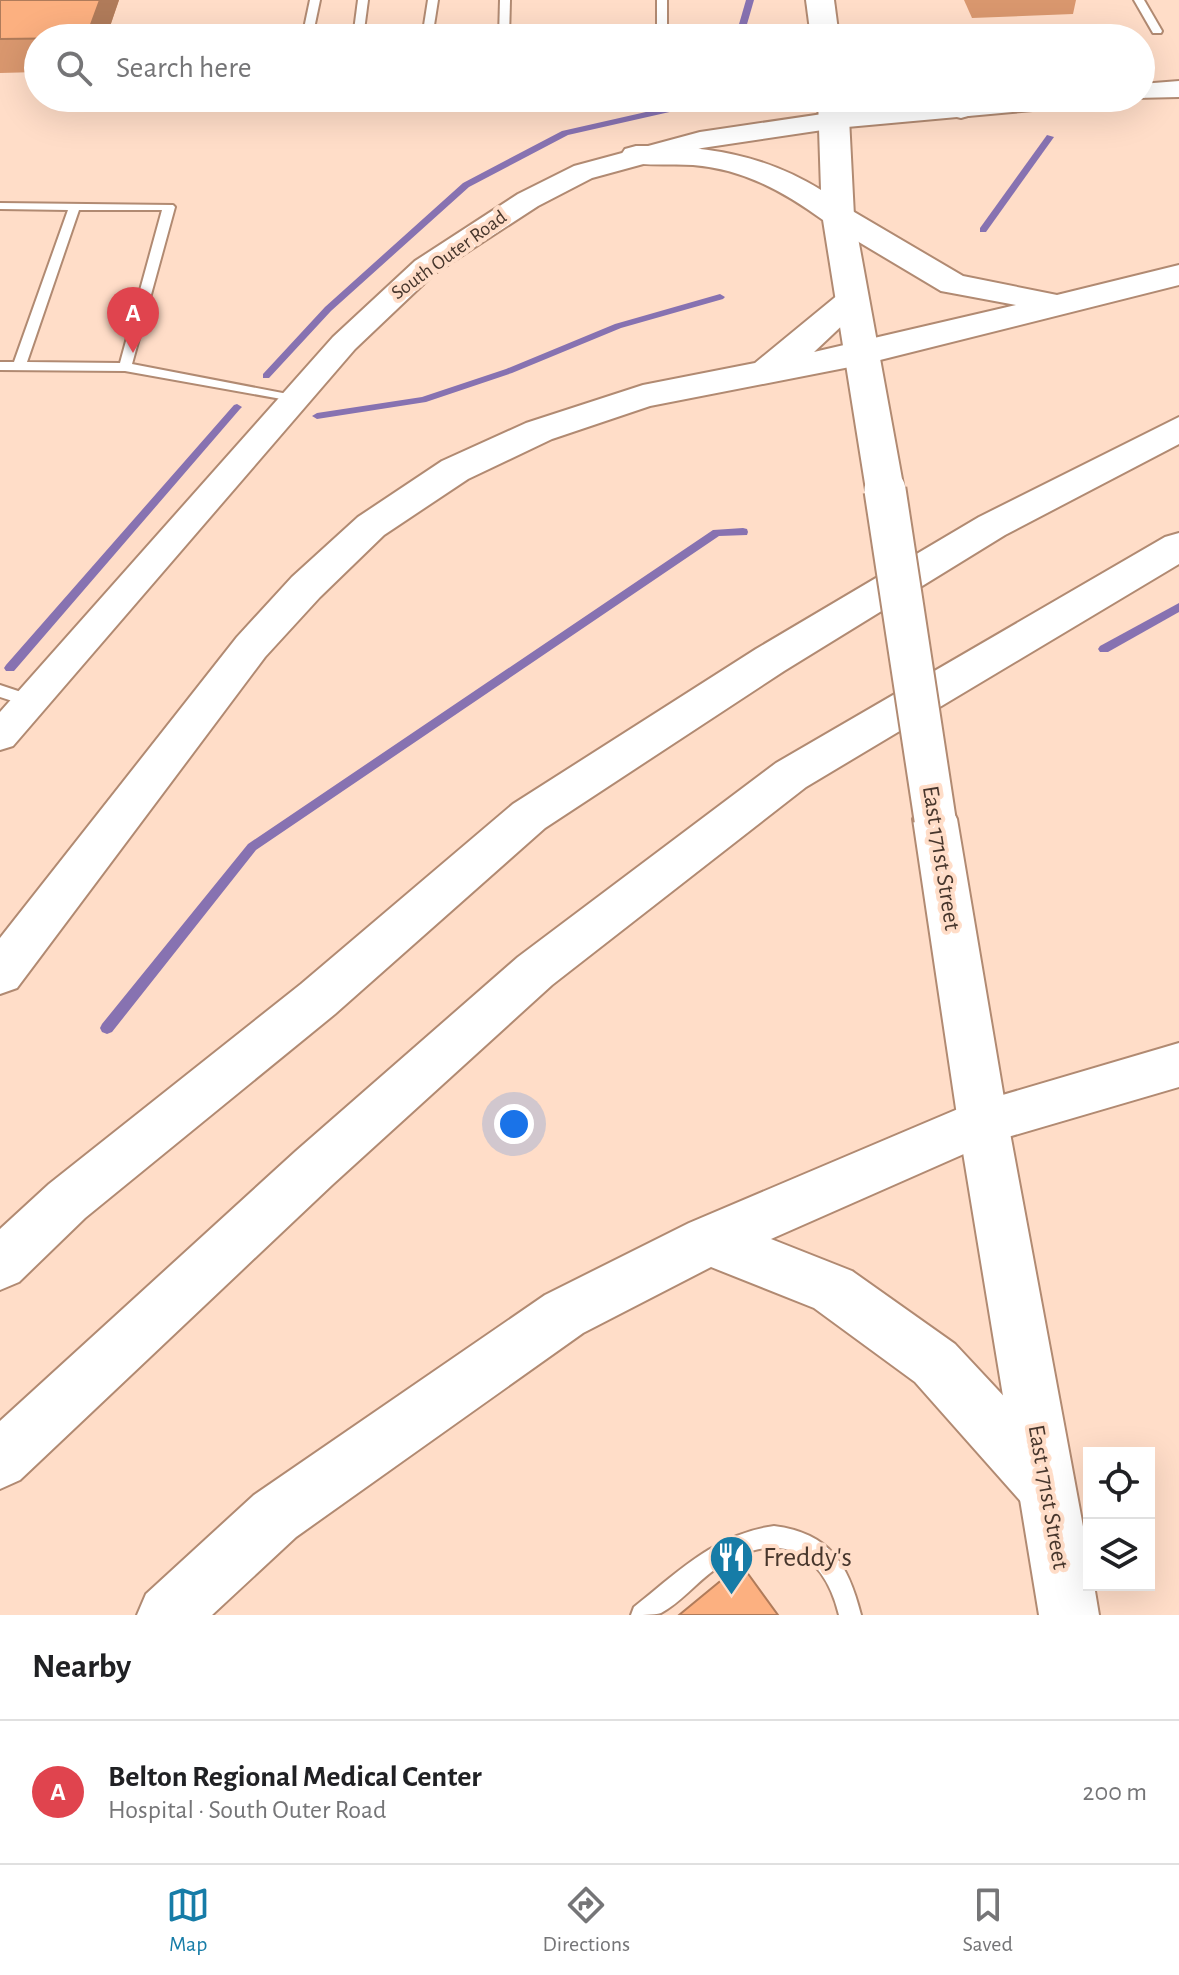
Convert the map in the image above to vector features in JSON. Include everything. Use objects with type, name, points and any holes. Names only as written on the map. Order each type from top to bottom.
[{"type":"main road","points":[[820,0],[823,24]]},
{"type":"main road","name":"East 171st Street","points":[[834,112],[838,216],[851,301],[885,490],[983,1122],[1069,1615]]},
{"type":"main road","points":[[636,155],[695,153],[749,163],[804,190],[838,216],[953,284],[1058,303]]},
{"type":"main road","points":[[0,974],[251,647],[306,587],[371,526],[455,470],[539,431],[643,396],[860,354],[1179,275]]},
{"type":"main road","points":[[752,375],[795,351],[851,301]]},
{"type":"main road","points":[[0,1264],[67,1201],[318,999],[529,816],[770,660],[992,526],[1179,429]]},
{"type":"main road","points":[[0,1460],[314,1168],[535,971],[791,775],[1179,546]]},
{"type":"main road","points":[[167,1615],[275,1516],[564,1314],[708,1241],[983,1122],[1179,1065]]},
{"type":"main road","points":[[708,1241],[833,1289],[935,1363],[1045,1484]]},
{"type":"street","points":[[1155,91],[1179,89]]},
{"type":"street","name":"South Outer Road","points":[[0,736],[293,399],[379,308],[463,241],[528,200],[583,172],[636,155],[822,112]]},
{"type":"lane","points":[[310,24],[315,0]]},
{"type":"lane","points":[[360,24],[363,0]]},
{"type":"lane","points":[[429,24],[433,0]]},
{"type":"lane","points":[[504,24],[505,0]]},
{"type":"lane","points":[[662,0],[662,24]]},
{"type":"lane","points":[[1139,0],[1153,24]]},
{"type":"lane","points":[[0,206],[169,207],[125,367]]},
{"type":"lane","points":[[19,366],[75,206]]},
{"type":"lane","points":[[0,366],[125,367],[293,399]]},
{"type":"lane","points":[[0,691],[31,701]]},
{"type":"lane","points":[[642,1615],[731,1548],[775,1538],[805,1541],[834,1565],[850,1615]]},
{"type":"building","points":[[0,0],[100,0],[91,24],[24,24],[24,39],[0,39]]},
{"type":"building","points":[[741,1564],[778,1615],[679,1615]]},
{"type":"waterway","points":[[743,24],[750,0]]},
{"type":"waterway","points":[[266,376],[328,309],[466,185],[565,133],[658,112]]},
{"type":"waterway","points":[[983,230],[1050,137]]},
{"type":"waterway","points":[[317,416],[423,400],[509,371],[618,326],[720,297]]},
{"type":"waterway","points":[[10,668],[237,407]]},
{"type":"waterway","points":[[107,1028],[252,847],[717,533],[743,532]]},
{"type":"waterway","points":[[1104,649],[1179,607]]},
{"type":"place","name":"Belton Regional Medical Center","points":[[133,353]]},
{"type":"place","name":"Freddy's","points":[[732,1597]]}]
